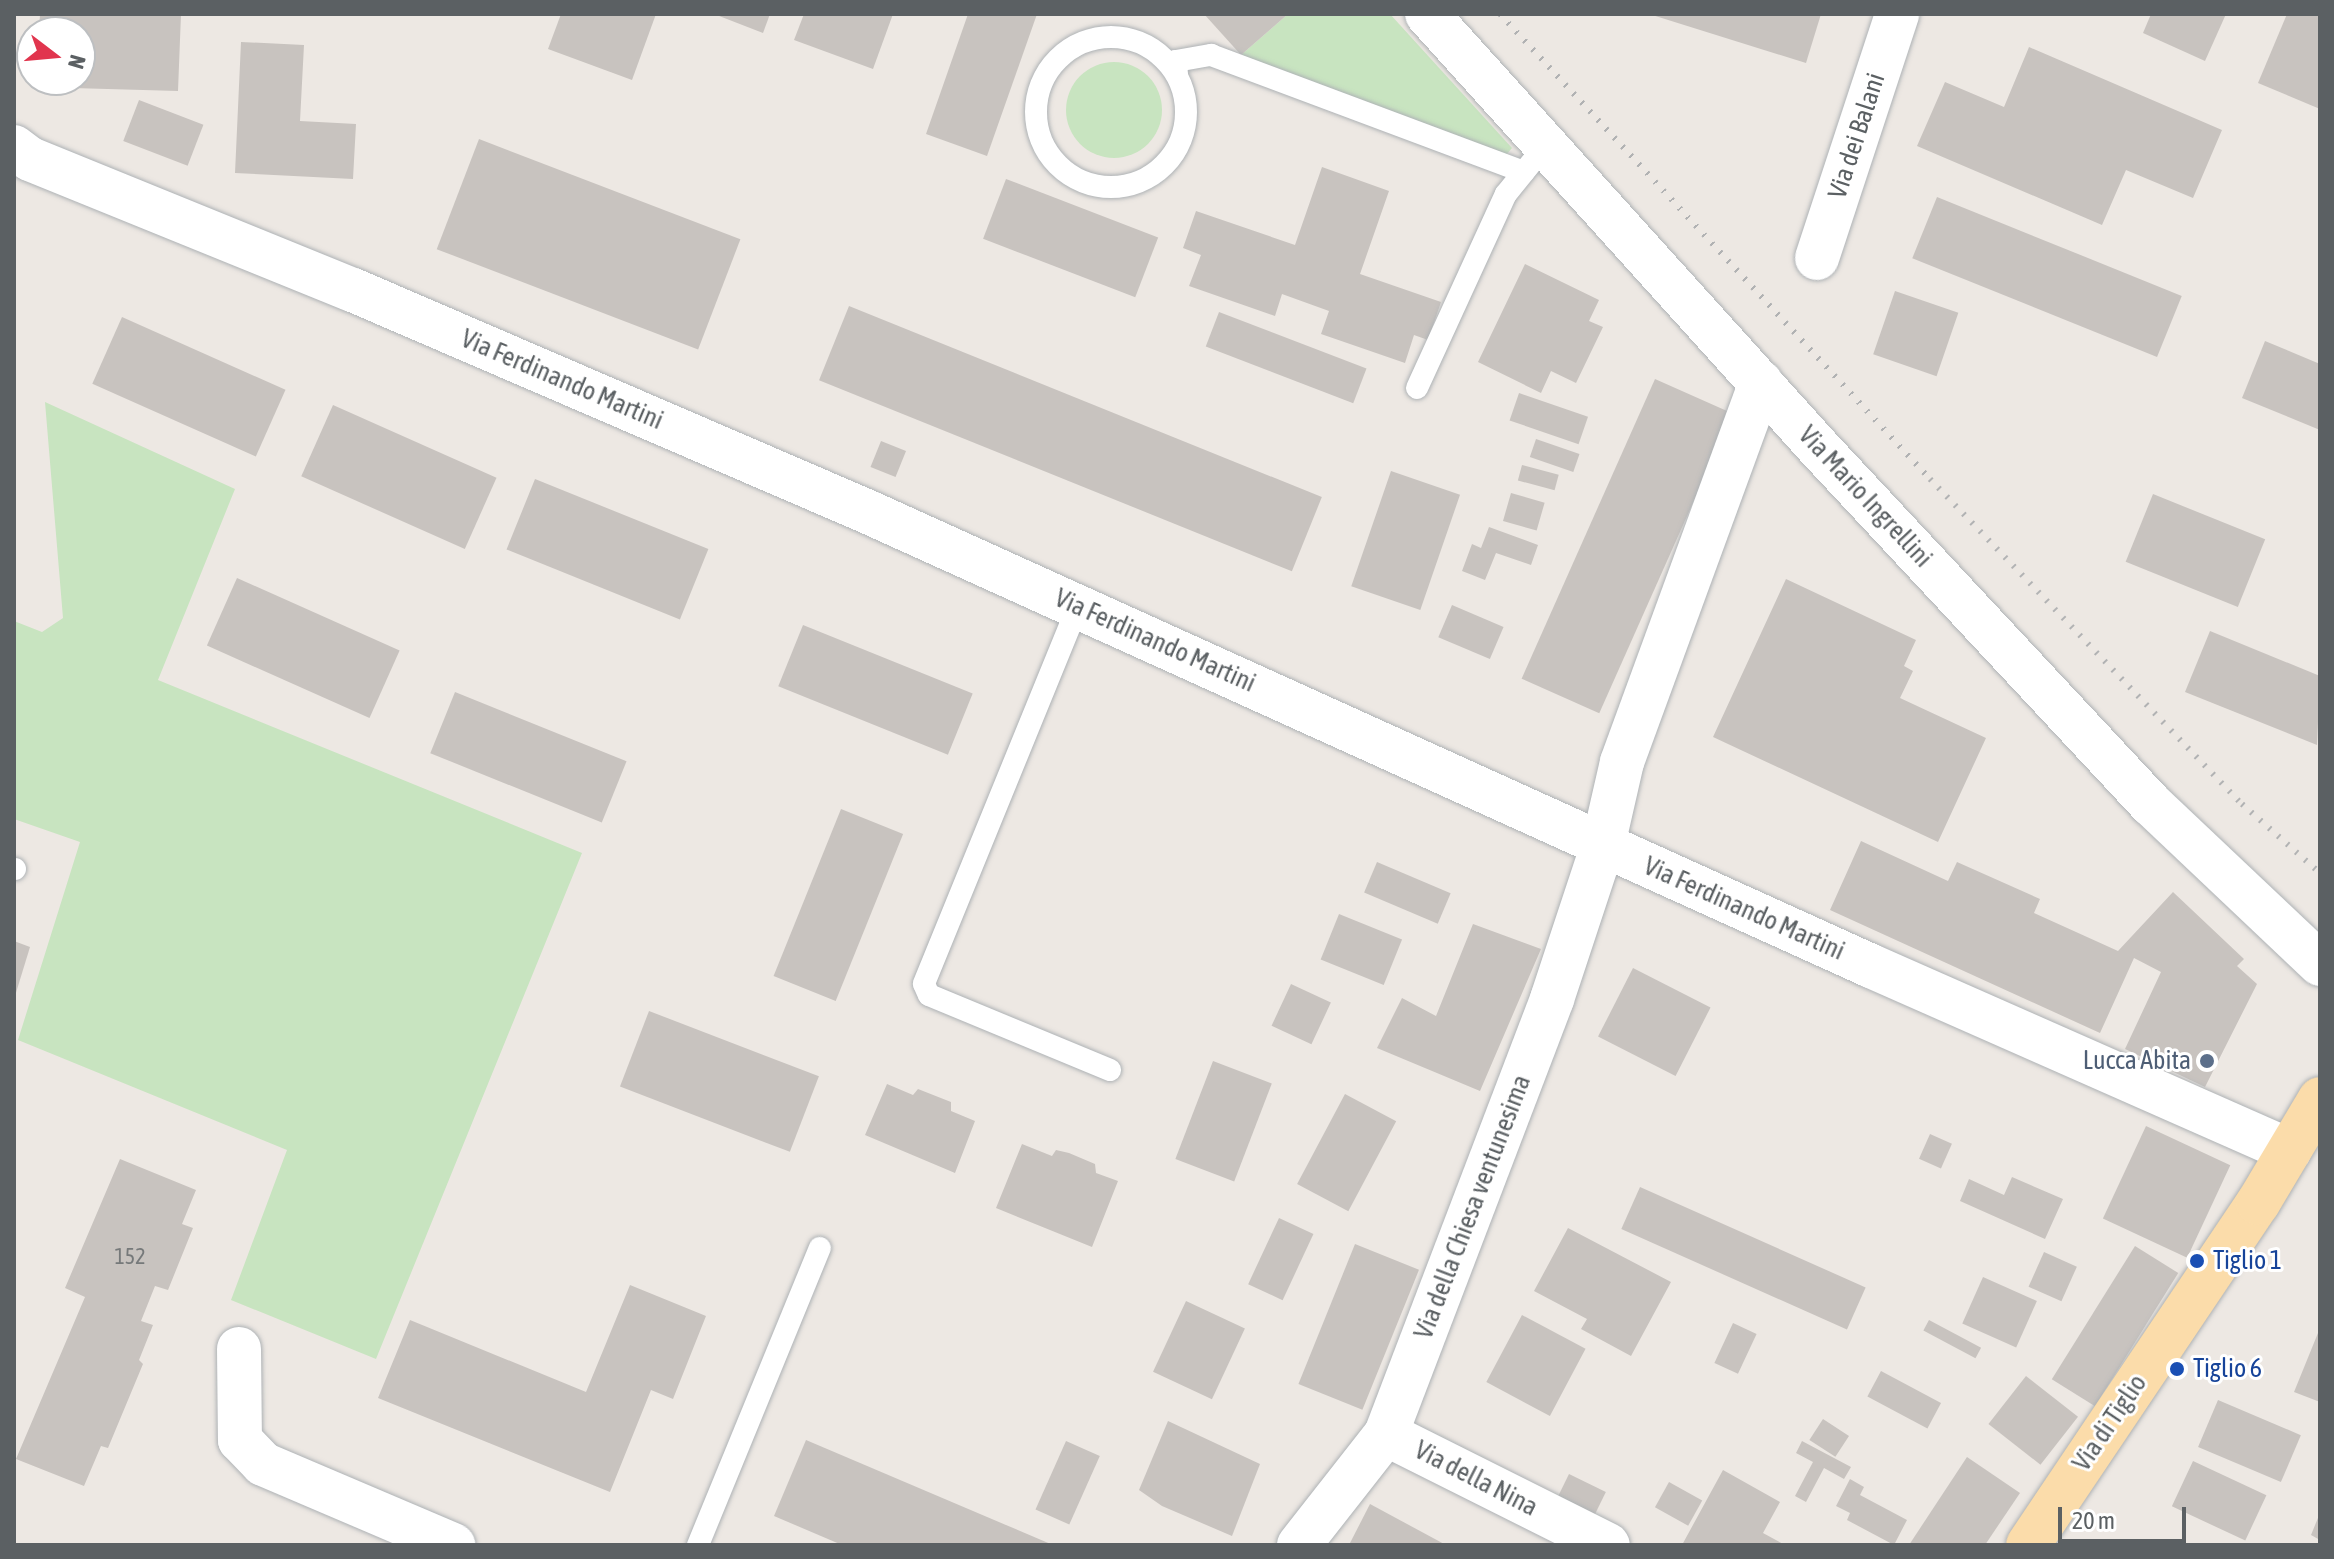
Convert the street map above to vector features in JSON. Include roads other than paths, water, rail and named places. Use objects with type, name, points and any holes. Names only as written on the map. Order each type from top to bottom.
[{"type":"main road","name":"Via di Tiglio","points":[[2028,1545],[2320,1099]]},
{"type":"street","name":"Via Mario Ingrellini","points":[[1427,14],[1535,159],[1761,383],[2151,804],[2320,964]]},
{"type":"street","name":"Via dei Balani","points":[[1817,258],[1897,14]]},
{"type":"street","name":"Via Ferdinando Martini","points":[[14,147],[30,159],[353,290],[1078,606],[1603,845],[2289,1150]]},
{"type":"street","name":"Via della Chiesa ventunesima","points":[[1299,1545],[1386,1434],[1552,999],[1603,845],[1622,762],[1761,383]]},
{"type":"street","points":[[239,1349],[240,1440],[263,1464],[453,1545]]},
{"type":"street","name":"Via della Nina","points":[[1386,1434],[1608,1545]]},
{"type":"lane","points":[[1177,75],[1162,56],[1130,40],[1095,39],[1072,47],[1042,83],[1036,107],[1048,154],[1066,173],[1101,186],[1139,182],[1161,169],[1177,149],[1186,125],[1185,99],[1176,61],[1211,55],[1535,159],[1506,194],[1417,388]]},
{"type":"lane","points":[[1078,606],[924,984],[929,995],[1110,1070]]},
{"type":"lane","points":[[698,1545],[820,1248]]},
{"type":"railway","points":[[1500,14],[1930,479],[2242,804],[2320,873]]},
{"type":"place","name":"Lucca Abita","points":[[2207,1061]]},
{"type":"place","name":"Tiglio 1","points":[[2197,1261]]},
{"type":"place","name":"Tiglio 6","points":[[2177,1369]]}]
